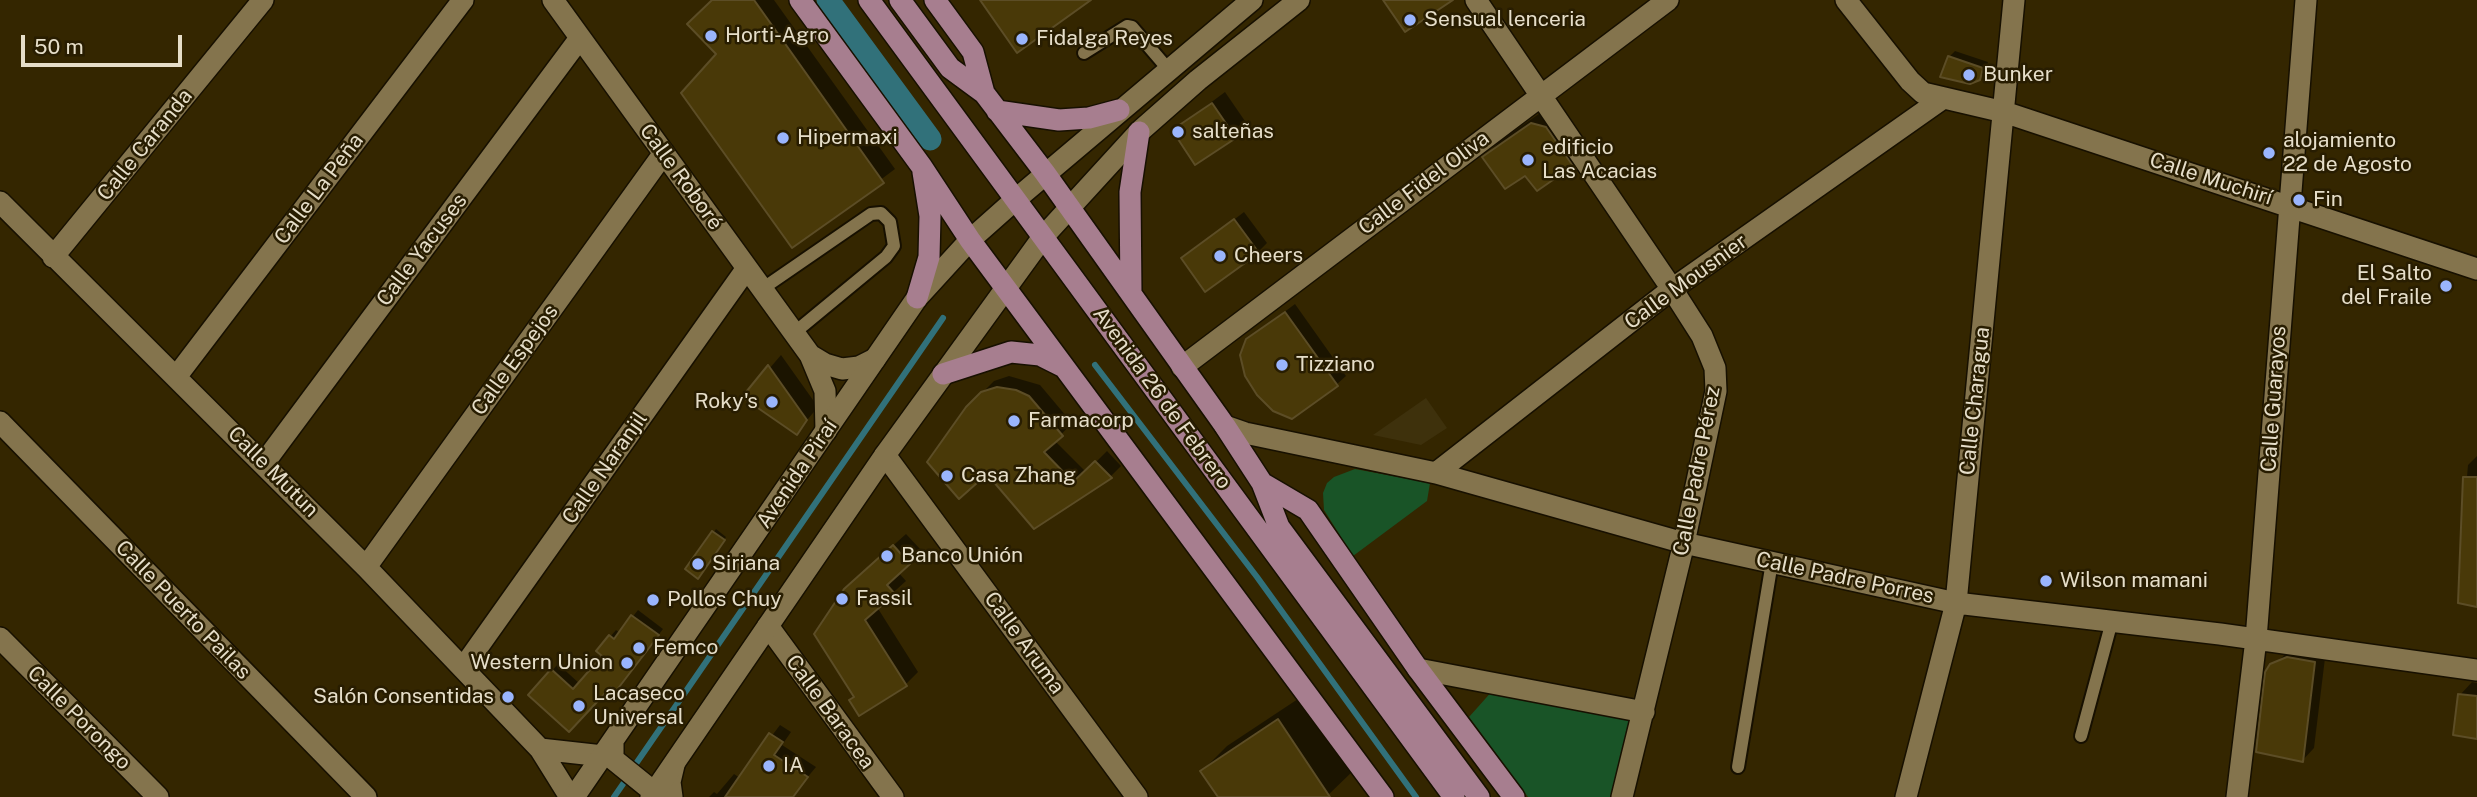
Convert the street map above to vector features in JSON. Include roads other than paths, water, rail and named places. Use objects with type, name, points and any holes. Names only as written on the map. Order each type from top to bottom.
[{"type":"main road","points":[[800,0],[922,167],[971,240],[1383,797]]},
{"type":"main road","name":"Avenida 26 de Febrero","points":[[869,0],[1454,797]]},
{"type":"main road","name":"Avenida 26 de Febrero","points":[[900,0],[950,68],[984,93],[1045,173],[1225,426],[1262,483],[1279,527],[1477,794]]},
{"type":"main road","name":"Avenida 26 de Febrero","points":[[936,0],[973,52],[984,93]]},
{"type":"main road","points":[[997,111],[1059,120],[1089,118],[1119,110]]},
{"type":"main road","points":[[1131,294],[1130,192],[1139,132]]},
{"type":"main road","points":[[917,298],[929,257],[930,216],[922,167]]},
{"type":"main road","points":[[943,374],[1010,352],[1040,355],[1065,367]]},
{"type":"main road","name":"Avenida 26 de Febrero","points":[[1262,483],[1308,510],[1418,668],[1514,797]]},
{"type":"main road","points":[[1448,709],[1477,794]]},
{"type":"street","name":"Calle Caranda","points":[[53,257],[263,0]]},
{"type":"street","name":"Calle La Peña","points":[[176,377],[463,0]]},
{"type":"street","name":"Calle Roboré","points":[[553,0],[810,355],[825,391],[826,431]]},
{"type":"street","name":"Avenida Piraí","points":[[572,797],[608,749],[917,298],[971,240],[1045,173],[1252,0]]},
{"type":"street","points":[[540,749],[608,749],[613,759],[659,796],[674,765],[885,455],[1043,237],[1139,132],[1198,80],[1299,0]]},
{"type":"street","name":"Calle Padre Pérez","points":[[1476,0],[1672,289],[1702,336],[1715,368],[1716,391],[1684,543],[1622,797]]},
{"type":"street","name":"Calle Fidel Oliva","points":[[1182,367],[1668,0]]},
{"type":"street","name":"Calle Muchirí","points":[[1846,0],[1910,81],[1923,93],[2004,112],[2477,269]]},
{"type":"street","name":"Calle Charagua","points":[[1906,797],[1956,603],[2014,0]]},
{"type":"street","name":"Calle Guarayos","points":[[2237,797],[2256,639],[2306,0]]},
{"type":"street","name":"Calle Yacuses","points":[[264,463],[580,38]]},
{"type":"street","name":"Calle Mousnier","points":[[1436,473],[1672,289],[1942,99]]},
{"type":"street","name":"Calle Espejos","points":[[366,567],[664,153]]},
{"type":"street","name":"Calle Mutun","points":[[0,202],[366,567],[540,749],[572,797]]},
{"type":"street","name":"Calle Naranjil","points":[[463,668],[747,268]]},
{"type":"street","points":[[810,355],[825,364],[842,369],[859,367],[875,359]]},
{"type":"street","name":"Calle Puerto Pailas","points":[[0,422],[366,797]]},
{"type":"street","name":"Calle Padre Porres","points":[[1225,426],[1245,433],[1436,473],[1684,543],[1956,603],[2256,639],[2477,670]]},
{"type":"street","name":"Calle Aruma","points":[[885,455],[1137,797]]},
{"type":"street","name":"Calle Baracea","points":[[768,626],[893,797]]},
{"type":"street","name":"Calle Porongo","points":[[0,638],[158,797]]},
{"type":"street","points":[[1418,668],[1644,712]]},
{"type":"lane","points":[[1084,53],[1127,26],[1132,27],[1168,69]]},
{"type":"lane","points":[[762,289],[871,214],[881,213],[890,222],[894,246],[886,257],[794,333]]},
{"type":"lane","points":[[1738,767],[1772,562]]},
{"type":"lane","points":[[2081,736],[2112,621]]},
{"type":"waterway","points":[[828,0],[930,139]]},
{"type":"waterway","points":[[633,768],[943,318]]},
{"type":"waterway","points":[[1095,365],[1257,577],[1416,797]]},
{"type":"waterway","points":[[614,797],[623,784]]},
{"type":"place","name":"Sensual lenceria","points":[[1410,20]]},
{"type":"place","name":"Horti-Agro","points":[[711,36]]},
{"type":"place","name":"Fidalga Reyes","points":[[1022,39]]},
{"type":"place","name":"Bunker","points":[[1969,75]]},
{"type":"place","name":"salteñas","points":[[1178,132]]},
{"type":"place","name":"Hipermaxi","points":[[783,138]]},
{"type":"place","name":"alojamiento 22 de Agosto","points":[[2269,153]]},
{"type":"place","name":"edificio Las Acacias","points":[[1528,160]]},
{"type":"place","name":"Fin","points":[[2299,200]]},
{"type":"place","name":"Cheers","points":[[1220,256]]},
{"type":"place","name":"El Salto del Fraile","points":[[2446,286]]},
{"type":"place","name":"Tizziano","points":[[1282,365]]},
{"type":"place","name":"Roky's","points":[[772,402]]},
{"type":"place","name":"Farmacorp","points":[[1014,421]]},
{"type":"place","name":"Casa Zhang","points":[[947,476]]},
{"type":"place","name":"Banco Unión","points":[[887,556]]},
{"type":"place","name":"Siriana","points":[[698,564]]},
{"type":"place","name":"Wilson mamani","points":[[2046,581]]},
{"type":"place","name":"Fassil","points":[[842,599]]},
{"type":"place","name":"Pollos Chuy","points":[[653,600]]},
{"type":"place","name":"Femco","points":[[639,648]]},
{"type":"place","name":"Western Union","points":[[627,663]]},
{"type":"place","name":"Salón Consentidas","points":[[508,697]]},
{"type":"place","name":"Lacaseco Universal","points":[[579,706]]},
{"type":"place","name":"IA","points":[[769,766]]}]
